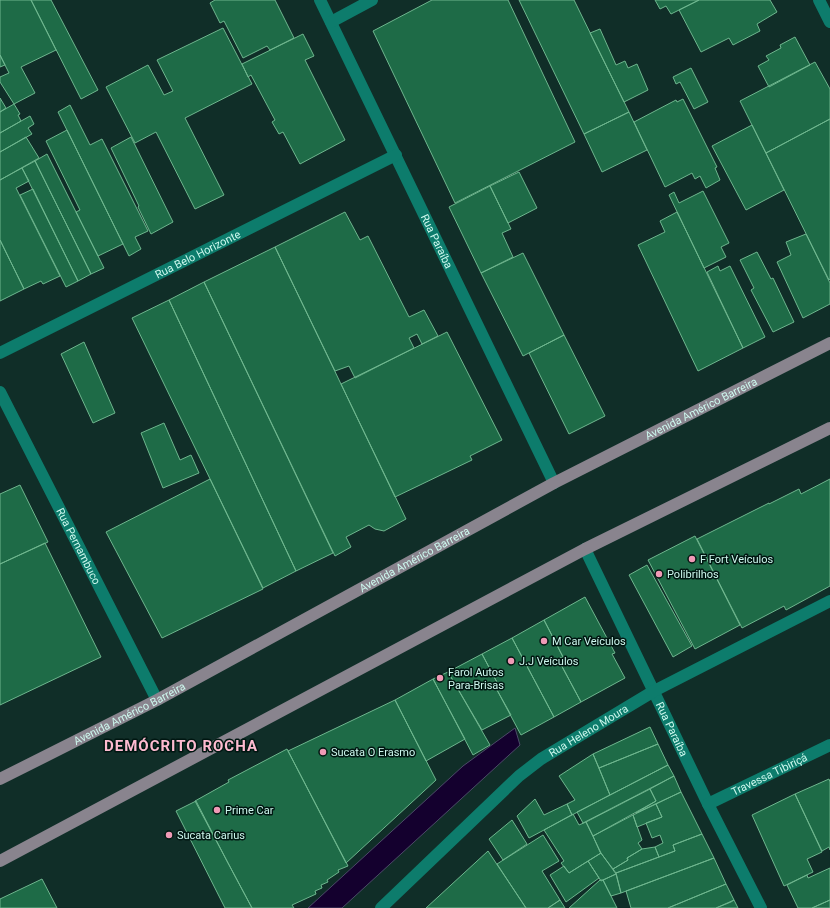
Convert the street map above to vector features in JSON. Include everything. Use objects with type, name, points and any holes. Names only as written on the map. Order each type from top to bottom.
[{"type":"main road","name":"Avenida Américo Barreira","points":[[0,779],[157,700],[554,483],[830,343]]},
{"type":"main road","points":[[0,861],[585,549],[830,428]]},
{"type":"street","name":"Rua Paraíba","points":[[320,0],[554,483]]},
{"type":"street","points":[[331,22],[372,0]]},
{"type":"street","points":[[819,0],[830,22]]},
{"type":"street","name":"Rua Belo Horizonte","points":[[0,353],[396,155]]},
{"type":"street","name":"Rua Pernambuco","points":[[0,392],[157,700]]},
{"type":"street","name":"Rua Paraíba","points":[[585,549],[708,804],[761,908]]},
{"type":"street","name":"Rua Heleno Moura","points":[[381,908],[519,776],[540,759],[654,691],[830,601]]},
{"type":"street","name":"Travessa Tibiriçá","points":[[708,804],[830,745]]},
{"type":"shaded area","points":[[515,728],[520,745],[342,908],[308,908],[463,766]]},
{"type":"building","points":[[0,0],[31,0],[56,50],[21,67],[35,93],[14,104],[0,82],[0,77],[9,73],[0,55]]},
{"type":"building","points":[[31,0],[51,0],[98,90],[81,99]]},
{"type":"building","points":[[215,0],[275,0],[294,38],[270,50],[267,46],[243,58],[224,21],[220,23],[210,3]]},
{"type":"building","points":[[432,0],[508,0],[575,142],[455,203],[373,31]]},
{"type":"building","points":[[519,0],[574,0],[629,112],[584,134]]},
{"type":"building","points":[[655,0],[699,0],[671,14],[666,6],[660,9]]},
{"type":"building","points":[[699,0],[770,0],[777,12],[757,24],[760,31],[733,45],[729,38],[701,52],[679,10]]},
{"type":"building","points":[[223,28],[252,84],[185,118],[224,195],[195,209],[156,132],[135,143],[106,87],[148,65],[164,95],[173,91],[157,60]]},
{"type":"building","points":[[600,29],[616,65],[625,61],[628,68],[637,64],[648,90],[624,102],[590,33]]},
{"type":"building","points":[[303,34],[314,56],[305,60],[345,140],[300,164],[283,132],[279,134],[272,122],[275,120],[251,75],[248,77],[242,64]]},
{"type":"building","points":[[795,37],[810,65],[769,87],[758,66],[769,60],[766,56],[781,48],[780,45]]},
{"type":"building","points":[[0,55],[5,65],[0,67]]},
{"type":"building","points":[[815,62],[830,89],[830,119],[766,153],[740,101]]},
{"type":"building","points":[[691,68],[708,102],[694,109],[680,82],[676,84],[673,77]]},
{"type":"building","points":[[0,98],[6,108],[0,112]]},
{"type":"building","points":[[683,99],[717,167],[715,168],[720,180],[706,188],[700,176],[695,179],[692,173],[665,187],[634,122],[676,100],[677,102]]},
{"type":"building","points":[[14,104],[20,114],[18,115],[21,121],[0,133],[0,112]]},
{"type":"building","points":[[70,105],[90,145],[102,139],[148,231],[135,237],[141,249],[129,256],[58,112]]},
{"type":"building","points":[[629,112],[647,150],[602,172],[584,134]]},
{"type":"building","points":[[30,116],[34,124],[28,128],[32,134],[0,152],[0,133]]},
{"type":"building","points":[[830,119],[830,279],[829,280],[766,153]]},
{"type":"building","points":[[752,125],[784,190],[746,210],[712,146]]},
{"type":"building","points":[[67,130],[123,244],[98,256],[76,212],[80,210],[46,141]]},
{"type":"building","points":[[26,137],[39,158],[0,180],[0,152]]},
{"type":"building","points":[[131,137],[173,222],[151,234],[111,148]]},
{"type":"building","points":[[47,154],[104,268],[91,274],[35,161]]},
{"type":"building","points":[[35,161],[91,274],[78,281],[22,168]]},
{"type":"building","points":[[22,168],[29,181],[16,188],[60,276],[43,284],[41,281],[24,289],[0,240],[0,180]]},
{"type":"building","points":[[519,172],[537,208],[508,223],[490,186]]},
{"type":"building","points":[[490,186],[511,229],[502,233],[513,257],[481,273],[449,207]]},
{"type":"building","points":[[33,189],[78,281],[66,287],[20,195]]},
{"type":"building","points":[[703,191],[729,243],[721,247],[726,257],[704,268],[669,195],[674,192],[679,203]]},
{"type":"building","points":[[345,212],[360,240],[368,236],[409,317],[424,310],[438,336],[422,344],[417,334],[409,338],[414,348],[355,378],[349,366],[335,371],[275,247]]},
{"type":"building","points":[[677,212],[743,348],[698,371],[638,245],[665,232],[660,221]]},
{"type":"building","points":[[806,234],[830,283],[830,304],[803,318],[777,262],[791,255],[786,242]]},
{"type":"building","points":[[0,240],[24,289],[0,301]]},
{"type":"building","points":[[275,247],[406,519],[384,531],[375,529],[369,525],[346,537],[351,547],[335,556],[204,282]]},
{"type":"building","points":[[757,252],[771,279],[773,278],[794,322],[773,332],[751,290],[754,288],[740,260]]},
{"type":"building","points":[[523,253],[564,335],[523,356],[481,273]]},
{"type":"building","points":[[718,266],[720,271],[730,266],[765,337],[743,348],[707,272]]},
{"type":"building","points":[[204,282],[333,553],[296,571],[169,300]]},
{"type":"building","points":[[169,300],[296,571],[263,588],[132,318]]},
{"type":"building","points":[[447,332],[502,440],[470,456],[472,460],[395,497],[341,384]]},
{"type":"building","points":[[564,335],[605,416],[569,434],[529,353]]},
{"type":"building","points":[[84,342],[115,413],[93,423],[61,354]]},
{"type":"building","points":[[164,423],[180,460],[191,455],[199,473],[163,488],[141,433]]},
{"type":"building","points":[[210,479],[263,589],[162,638],[106,532]]},
{"type":"building","points":[[830,479],[830,586],[786,610],[784,606],[742,628],[697,539],[799,489],[801,494]]},
{"type":"building","points":[[20,485],[48,542],[0,564],[0,494]]},
{"type":"building","points":[[695,536],[740,625],[695,649],[648,560]]},
{"type":"building","points":[[45,543],[101,657],[0,705],[0,564]]},
{"type":"building","points":[[647,565],[692,646],[673,657],[629,575]]},
{"type":"building","points":[[585,597],[615,653],[612,654],[625,678],[581,702],[558,659],[563,657],[544,620]]},
{"type":"building","points":[[544,620],[563,657],[558,659],[581,702],[554,717],[512,638]]},
{"type":"building","points":[[512,638],[554,717],[521,735],[497,690],[500,688],[482,654]]},
{"type":"building","points":[[482,654],[500,688],[497,690],[511,715],[482,730],[448,672]]},
{"type":"building","points":[[448,672],[490,745],[473,755],[433,679]]},
{"type":"building","points":[[433,679],[465,739],[426,761],[395,700]]},
{"type":"building","points":[[395,700],[436,780],[346,863],[288,751]]},
{"type":"building","points":[[650,727],[658,744],[599,768],[593,754]]},
{"type":"building","points":[[658,744],[668,765],[610,795],[599,768]]},
{"type":"building","points":[[287,749],[348,866],[338,870],[339,872],[327,880],[328,882],[321,885],[322,888],[315,891],[316,894],[292,905],[294,908],[252,908],[195,801],[229,782],[228,780]]},
{"type":"building","points":[[593,754],[610,795],[572,815],[567,804],[575,800],[559,776]]},
{"type":"building","points":[[668,765],[674,776],[583,823],[577,812]]},
{"type":"building","points":[[674,776],[681,792],[636,813],[656,801],[650,789]]},
{"type":"building","points":[[829,779],[830,850],[829,847],[822,851],[795,794]]},
{"type":"building","points":[[650,789],[656,801],[593,836],[586,822]]},
{"type":"building","points":[[681,792],[702,834],[673,845],[675,851],[659,857],[655,847],[663,843],[660,835],[652,838],[646,823],[662,817],[656,804]]},
{"type":"building","points":[[795,794],[822,852],[807,859],[813,872],[784,886],[752,815]]},
{"type":"building","points":[[535,799],[544,815],[567,804],[572,815],[529,838],[517,816]]},
{"type":"building","points":[[196,801],[252,908],[225,908],[176,811]]},
{"type":"building","points":[[656,804],[662,817],[637,827],[633,815]]},
{"type":"building","points":[[573,814],[579,825],[586,822],[601,853],[569,873],[561,863],[564,861],[544,830]]},
{"type":"building","points":[[633,815],[642,840],[638,843],[642,849],[613,869],[600,852],[593,836]]},
{"type":"building","points":[[512,820],[527,844],[503,860],[489,839]]},
{"type":"building","points":[[702,834],[714,858],[621,893],[616,873],[675,851],[673,845]]},
{"type":"building","points":[[543,835],[559,861],[542,871],[560,900],[548,908],[526,908],[497,864]]},
{"type":"building","points":[[655,847],[659,857],[616,873],[613,869],[642,849]]},
{"type":"building","points":[[488,851],[526,908],[426,908]]},
{"type":"building","points":[[601,853],[616,874],[601,881],[588,861]]},
{"type":"building","points":[[714,858],[726,884],[668,908],[631,908],[626,891]]},
{"type":"building","points":[[588,861],[599,878],[566,902],[550,875],[564,866],[569,873]]},
{"type":"building","points":[[830,868],[830,900],[812,908],[798,908],[787,885],[807,875],[808,878]]},
{"type":"building","points":[[616,874],[621,893],[611,896],[603,880]]},
{"type":"building","points":[[42,879],[57,908],[0,908],[0,899]]},
{"type":"building","points":[[600,880],[603,880],[617,908],[569,908]]},
{"type":"building","points":[[726,884],[734,900],[716,908],[668,908]]},
{"type":"building","points":[[560,900],[565,908],[548,908]]},
{"type":"building","points":[[734,900],[738,908],[716,908],[731,902]]},
{"type":"building","points":[[830,900],[830,908],[812,908]]},
{"type":"place","name":"F Fort Veículos","points":[[692,559]]},
{"type":"place","name":"Polibrilhos","points":[[659,574]]},
{"type":"place","name":"M Car Veículos","points":[[544,641]]},
{"type":"place","name":"J.J Veículos","points":[[511,661]]},
{"type":"place","name":"Farol Autos Para-Brisas","points":[[440,678]]},
{"type":"place","name":"Sucata O Erasmo","points":[[323,752]]},
{"type":"place","name":"Prime Car","points":[[217,810]]},
{"type":"place","name":"Sucata Carius","points":[[169,835]]},
{"type":"district","name":"DEMÓCRITO ROCHA","points":[[181,746]]}]
